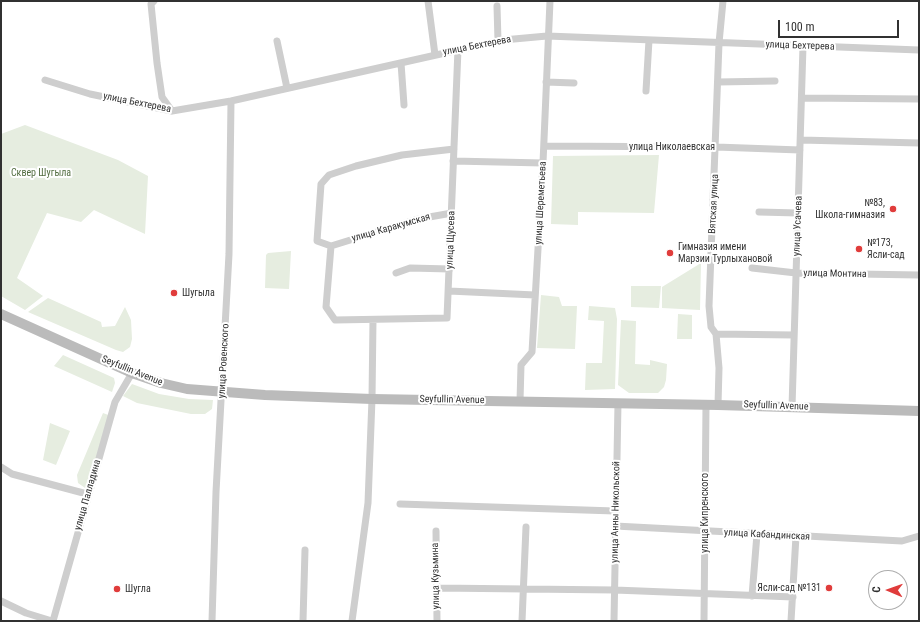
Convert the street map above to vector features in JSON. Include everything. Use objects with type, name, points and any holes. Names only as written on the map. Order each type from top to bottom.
[{"type":"main road","name":"Seyfullin Avenue","points":[[1,314],[132,373],[161,383],[187,389],[372,399],[718,405],[919,411]]},
{"type":"street","points":[[154,1],[151,4],[162,97],[172,111]]},
{"type":"street","points":[[428,1],[435,55]]},
{"type":"street","name":"улица Шереметьева","points":[[520,401],[521,365],[532,352],[544,146],[550,1]]},
{"type":"street","name":"Вятская улица","points":[[718,405],[719,368],[716,334],[711,327],[709,306],[719,43],[723,1]]},
{"type":"street","points":[[498,6],[498,41]]},
{"type":"street","name":"улица Бехтерева","points":[[44,80],[90,94],[172,111],[231,101],[498,41],[548,36],[919,50]]},
{"type":"street","points":[[646,91],[649,40]]},
{"type":"street","points":[[277,41],[287,88]]},
{"type":"street","name":"улица Усачева","points":[[792,407],[803,46]]},
{"type":"street","name":"улица Щусева","points":[[331,246],[326,308],[335,320],[447,318],[458,50]]},
{"type":"street","points":[[401,62],[404,105]]},
{"type":"street","points":[[718,82],[775,81]]},
{"type":"street","points":[[546,82],[574,83]]},
{"type":"street","points":[[802,98],[919,99]]},
{"type":"street","name":"улица Ровенского","points":[[212,621],[216,492],[230,218],[231,101]]},
{"type":"street","points":[[800,140],[919,143]]},
{"type":"street","name":"улица Николаевская","points":[[544,146],[716,146],[800,150]]},
{"type":"street","points":[[331,246],[318,241],[321,184],[328,175],[356,166],[402,155],[454,149]]},
{"type":"street","points":[[453,161],[543,163]]},
{"type":"street","name":"улица Каракумская","points":[[331,246],[418,219],[452,212]]},
{"type":"street","points":[[759,212],[798,213]]},
{"type":"street","points":[[396,273],[410,268],[450,269]]},
{"type":"street","name":"улица Монтина","points":[[752,268],[796,273],[919,275]]},
{"type":"street","points":[[449,291],[535,295]]},
{"type":"street","points":[[352,621],[368,503],[372,399],[372,320]]},
{"type":"street","points":[[716,334],[794,335]]},
{"type":"street","name":"улица Палладина","points":[[52,621],[87,494],[115,402],[132,373]]},
{"type":"street","name":"улица Анны Никольской","points":[[614,621],[618,403]]},
{"type":"street","name":"улица Кипренского","points":[[704,621],[706,405]]},
{"type":"street","points":[[1,467],[12,474],[87,494]]},
{"type":"street","points":[[400,504],[615,511]]},
{"type":"street","name":"улица Кабандинская","points":[[615,526],[902,541],[919,536]]},
{"type":"street","points":[[522,621],[526,527]]},
{"type":"street","name":"улица Кузьмина","points":[[436,531],[437,621]]},
{"type":"street","points":[[752,596],[757,534]]},
{"type":"street","points":[[791,621],[796,536]]},
{"type":"street","points":[[303,621],[305,550]]},
{"type":"street","points":[[436,588],[524,591],[614,590],[792,597]]},
{"type":"street","points":[[1,601],[26,613],[52,621]]},
{"type":"green space","name":"Сквер Шугыла","points":[[25,125],[118,160],[148,176],[145,234],[94,210],[81,222],[47,213],[17,278],[43,296],[25,310],[1,296],[1,134]]},
{"type":"green space","points":[[659,155],[654,213],[578,212],[578,225],[551,224],[553,156]]},
{"type":"green space","points":[[291,251],[289,289],[265,288],[266,255],[268,253]]},
{"type":"green space","points":[[701,263],[700,310],[662,308],[662,287]]},
{"type":"green space","points":[[631,286],[661,286],[659,308],[631,307]]},
{"type":"green space","points":[[541,295],[559,297],[562,306],[577,306],[575,349],[537,348]]},
{"type":"green space","points":[[48,298],[101,322],[102,327],[115,326],[125,307],[131,320],[132,339],[130,347],[123,352],[116,350],[28,312]]},
{"type":"green space","points":[[589,306],[615,308],[617,319],[615,389],[585,390],[586,363],[602,363],[604,321],[588,320]]},
{"type":"green space","points":[[678,314],[692,315],[692,339],[677,339]]},
{"type":"green space","points":[[621,320],[636,321],[635,364],[650,365],[650,360],[667,364],[664,387],[658,393],[629,393],[618,385]]},
{"type":"green space","points":[[63,355],[114,378],[115,383],[112,392],[54,366]]},
{"type":"green space","points":[[132,384],[159,394],[189,399],[213,400],[212,409],[205,414],[191,414],[137,403],[123,396]]},
{"type":"green space","points":[[103,413],[111,416],[88,490],[78,483],[77,475]]},
{"type":"green space","points":[[50,423],[70,431],[56,465],[43,460]]},
{"type":"place","name":"№83, Школа-гимназия","points":[[893,209]]},
{"type":"place","name":"№173, Ясли-сад","points":[[859,249]]},
{"type":"place","name":"Гимназия имени Марзии Турлыхановой","points":[[670,253]]},
{"type":"place","name":"Шугыла","points":[[174,293]]},
{"type":"place","name":"Ясли-сад №131","points":[[829,588]]},
{"type":"place","name":"Шугла","points":[[117,589]]}]
